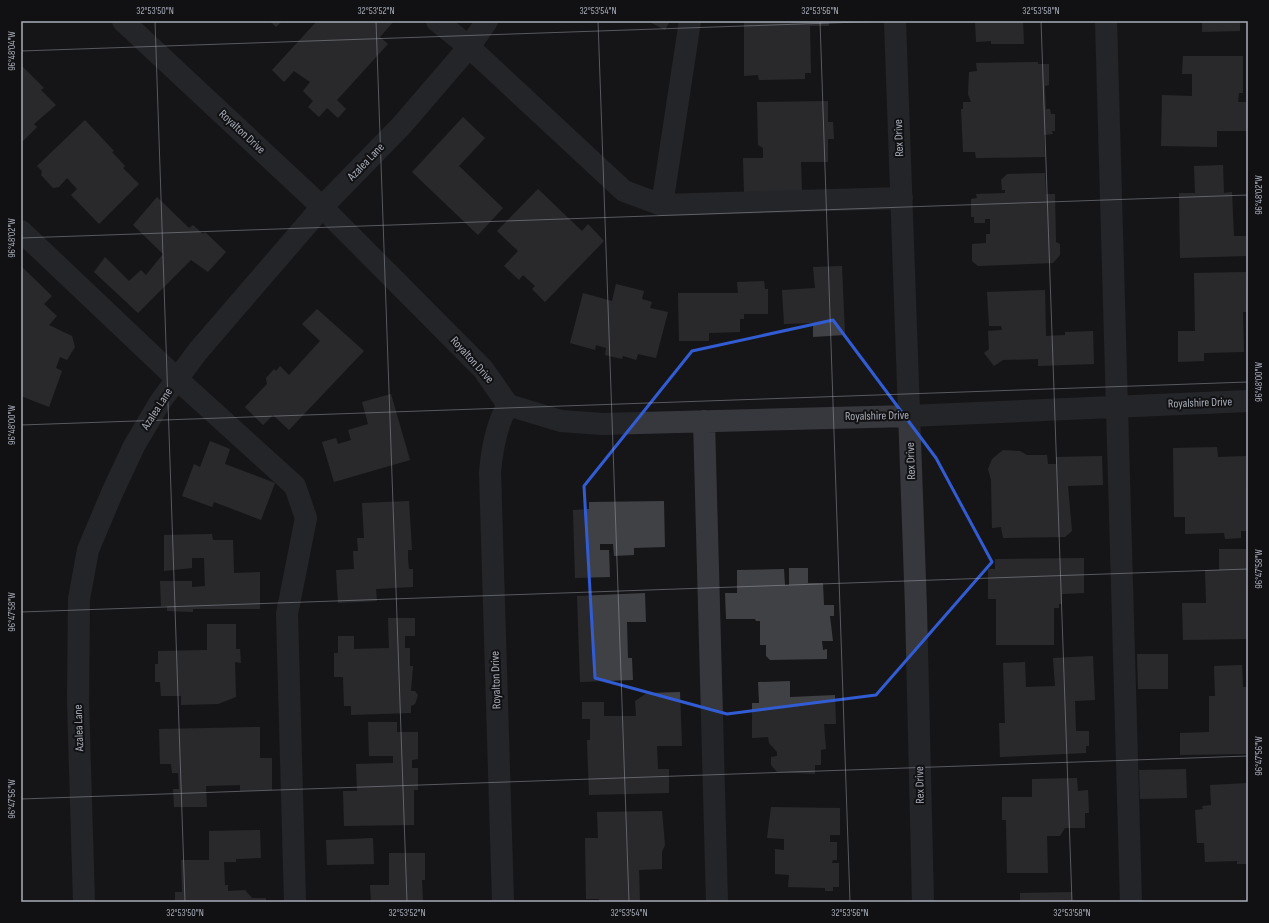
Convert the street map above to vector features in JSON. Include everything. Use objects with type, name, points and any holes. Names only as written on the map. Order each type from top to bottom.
[{"type":"street","points":[[437,21],[469,47],[624,191],[662,205],[902,198]]},
{"type":"street","name":"Azalea Lane","points":[[84,902],[78,701],[79,598],[88,550],[112,493],[134,446],[160,402],[198,351],[322,207],[402,125],[469,47],[487,21]]},
{"type":"street","points":[[662,205],[690,21]]},
{"type":"street","name":"Rex Drive","points":[[895,21],[916,608],[923,902]]},
{"type":"street","points":[[1106,21],[1131,902]]},
{"type":"street","name":"Royalton Drive","points":[[129,23],[322,207],[483,369],[508,404],[500,417],[490,472],[503,902]]},
{"type":"street","points":[[21,231],[177,379],[295,486],[306,518],[286,614],[295,902]]},
{"type":"street","name":"Royalshire Drive","points":[[508,404],[561,420],[602,424],[909,416],[1248,401]]},
{"type":"street","points":[[704,421],[717,902]]},
{"type":"highlighted area","points":[[833,320],[936,458],[992,562],[876,695],[727,714],[595,678],[584,486],[692,351]]},
{"type":"building","points":[[270,21],[282,21],[276,27]]},
{"type":"building","points":[[317,21],[394,21],[380,37],[388,44],[337,100],[346,109],[338,118],[327,108],[319,117],[308,107],[313,101],[303,91],[310,82],[294,71],[284,82],[272,70]]},
{"type":"building","points":[[648,21],[670,21],[665,30]]},
{"type":"building","points":[[744,21],[829,21],[829,26],[810,26],[811,73],[805,73],[805,79],[759,80],[758,75],[744,76]]},
{"type":"building","points":[[975,21],[1023,21],[1024,44],[991,44],[991,41],[976,42]]},
{"type":"building","points":[[1202,21],[1240,21],[1240,31],[1202,32]]},
{"type":"building","points":[[1183,56],[1243,56],[1243,93],[1239,93],[1238,102],[1248,102],[1247,131],[1217,131],[1217,147],[1161,146],[1162,95],[1192,96],[1192,74],[1182,74]]},
{"type":"building","points":[[1038,62],[1038,64],[1049,64],[1049,85],[1045,86],[1046,109],[1050,109],[1051,114],[1055,114],[1055,131],[1052,131],[1053,134],[1044,135],[1045,157],[976,158],[975,152],[963,152],[961,109],[963,109],[963,102],[971,102],[968,94],[969,72],[977,71],[976,63]]},
{"type":"building","points":[[22,66],[44,88],[41,90],[56,105],[34,124],[37,127],[23,141],[21,139]]},
{"type":"building","points":[[828,101],[828,122],[833,122],[834,139],[828,139],[828,162],[801,162],[802,191],[744,192],[743,158],[763,158],[763,148],[758,145],[757,102]]},
{"type":"building","points":[[463,117],[485,138],[459,166],[503,208],[478,235],[412,172]]},
{"type":"building","points":[[85,120],[114,151],[112,152],[125,166],[123,168],[139,184],[99,224],[71,195],[77,189],[67,178],[59,187],[53,188],[41,175],[42,171],[37,166]]},
{"type":"building","points":[[1223,165],[1224,193],[1232,192],[1234,236],[1246,236],[1246,256],[1180,258],[1179,193],[1195,193],[1194,166]]},
{"type":"building","points":[[1045,173],[1046,194],[1055,194],[1056,242],[1060,244],[1060,255],[1053,263],[978,266],[972,261],[972,244],[986,243],[986,234],[990,234],[990,219],[985,219],[985,223],[974,223],[974,217],[971,217],[971,199],[977,198],[976,194],[1005,193],[1005,190],[1002,190],[1001,180],[1007,174]]},
{"type":"building","points":[[538,189],[582,231],[588,224],[604,241],[545,302],[532,289],[535,286],[523,275],[519,280],[504,266],[518,251],[497,231]]},
{"type":"building","points":[[157,197],[189,228],[193,225],[203,234],[205,232],[226,252],[208,272],[191,260],[138,313],[94,272],[105,257],[129,281],[141,270],[146,275],[163,254],[133,225]]},
{"type":"building","points":[[21,266],[52,296],[44,304],[57,316],[49,325],[72,336],[75,347],[67,360],[60,357],[56,368],[62,371],[49,407],[21,396]]},
{"type":"building","points":[[842,266],[845,335],[813,337],[813,323],[784,324],[782,290],[815,288],[813,267]]},
{"type":"building","points":[[1246,272],[1247,312],[1243,312],[1244,352],[1204,353],[1204,361],[1178,362],[1178,331],[1195,331],[1194,273]]},
{"type":"building","points":[[764,281],[765,289],[768,289],[768,314],[744,314],[744,319],[740,319],[740,332],[709,333],[709,341],[679,341],[678,293],[738,293],[737,282]]},
{"type":"building","points":[[616,284],[644,291],[642,299],[652,302],[650,308],[668,312],[656,358],[638,354],[636,360],[623,356],[622,359],[605,355],[606,348],[596,345],[595,350],[570,343],[583,293],[612,301]]},
{"type":"building","points":[[1045,290],[1046,336],[1065,335],[1065,332],[1093,331],[1094,364],[1038,366],[1038,359],[1003,360],[994,366],[984,353],[989,349],[988,331],[1002,330],[1001,326],[989,326],[987,292]]},
{"type":"building","points":[[317,309],[364,351],[289,430],[273,415],[263,425],[245,407],[267,384],[266,378],[274,369],[276,371],[280,366],[289,375],[320,341],[302,324]]},
{"type":"building","points":[[391,394],[410,460],[334,482],[322,442],[336,438],[338,444],[351,440],[348,430],[368,424],[362,402]]},
{"type":"building","points":[[210,441],[230,449],[225,464],[275,483],[261,520],[214,502],[212,507],[182,496],[194,464],[200,467]]},
{"type":"building","points":[[1217,447],[1218,457],[1246,456],[1248,531],[1241,531],[1241,538],[1225,539],[1224,533],[1185,534],[1185,517],[1174,517],[1173,448]]},
{"type":"building","points":[[1003,450],[1020,451],[1027,455],[1047,455],[1048,464],[1056,464],[1056,457],[1102,456],[1103,485],[1068,486],[1072,531],[1065,537],[1003,538],[1001,527],[992,528],[991,480],[988,469],[992,459]]},
{"type":"building","points":[[409,501],[412,550],[408,550],[408,560],[409,569],[413,569],[413,587],[376,589],[377,601],[338,603],[336,570],[354,569],[353,551],[358,551],[357,538],[364,538],[362,503]]},
{"type":"building","points":[[664,501],[665,547],[634,548],[634,555],[614,556],[613,544],[600,544],[600,550],[609,550],[610,577],[575,578],[573,510],[589,509],[589,502]]},
{"type":"building","points":[[212,534],[213,540],[233,540],[234,573],[260,572],[260,609],[193,609],[193,612],[167,611],[167,606],[161,606],[160,581],[192,581],[192,587],[205,586],[204,558],[192,558],[192,568],[164,571],[164,535]]},
{"type":"building","points":[[1219,549],[1246,549],[1248,639],[1183,640],[1182,603],[1206,603],[1205,570],[1219,570]]},
{"type":"building","points":[[1084,558],[1084,593],[1062,594],[1062,604],[1059,604],[1059,608],[1054,608],[1054,645],[996,645],[996,599],[988,599],[988,569],[995,569],[995,559]]},
{"type":"building","points":[[789,568],[808,568],[808,583],[823,583],[824,605],[834,605],[834,616],[830,616],[833,641],[822,641],[823,650],[827,649],[827,659],[770,660],[766,656],[766,645],[760,645],[760,621],[756,621],[755,619],[726,619],[725,593],[737,593],[737,570],[784,569],[785,585],[789,585]]},
{"type":"building","points":[[645,593],[646,622],[627,622],[628,658],[632,658],[633,680],[580,682],[577,596]]},
{"type":"building","points":[[388,618],[415,618],[415,636],[405,636],[405,648],[410,648],[410,666],[413,666],[411,691],[415,691],[418,695],[415,704],[411,706],[411,713],[351,715],[351,706],[344,706],[343,677],[334,677],[334,653],[338,653],[338,636],[354,636],[354,649],[389,648]]},
{"type":"building","points":[[207,624],[236,624],[236,649],[240,649],[241,663],[235,662],[236,697],[218,704],[181,705],[181,696],[161,696],[160,682],[155,682],[155,664],[158,664],[158,651],[207,650]]},
{"type":"building","points":[[1137,654],[1168,654],[1168,689],[1138,689]]},
{"type":"building","points":[[1093,656],[1095,700],[1075,701],[1076,731],[1089,731],[1089,746],[1086,746],[1086,753],[1000,757],[999,723],[1005,723],[1003,663],[1025,662],[1026,687],[1055,686],[1053,658]]},
{"type":"building","points":[[1242,665],[1243,687],[1248,687],[1248,754],[1180,755],[1180,733],[1209,732],[1209,696],[1215,696],[1214,666]]},
{"type":"building","points":[[790,681],[790,697],[835,695],[836,724],[824,724],[826,749],[821,750],[821,765],[815,765],[815,774],[777,772],[771,765],[771,757],[777,756],[777,752],[769,743],[768,737],[752,738],[752,703],[759,703],[758,682]]},
{"type":"building","points":[[680,692],[682,746],[657,746],[658,769],[669,769],[669,793],[589,795],[587,740],[590,740],[590,719],[582,719],[582,702],[604,702],[604,716],[636,716],[635,701],[647,693]]},
{"type":"building","points":[[368,722],[397,722],[397,732],[418,732],[418,759],[412,760],[412,768],[418,768],[418,790],[414,790],[414,825],[344,826],[343,791],[357,791],[356,764],[393,763],[393,756],[369,756]]},
{"type":"building","points":[[260,727],[260,758],[272,758],[272,790],[240,791],[240,785],[206,786],[207,807],[174,807],[173,789],[179,789],[178,773],[172,773],[171,764],[160,764],[159,729]]},
{"type":"building","points":[[1186,769],[1187,798],[1140,799],[1139,770]]},
{"type":"building","points":[[1077,778],[1078,791],[1088,790],[1089,813],[1085,813],[1085,828],[1065,828],[1060,836],[1047,836],[1048,873],[1007,873],[1006,820],[1002,820],[1002,797],[1032,797],[1032,779]]},
{"type":"building","points":[[1248,783],[1248,864],[1237,864],[1237,861],[1205,862],[1204,843],[1197,843],[1195,810],[1203,809],[1202,806],[1211,805],[1210,785]]},
{"type":"building","points":[[771,807],[840,808],[840,835],[830,835],[830,842],[837,842],[837,860],[833,860],[832,863],[839,863],[839,887],[833,887],[833,891],[825,891],[825,888],[788,887],[789,875],[775,874],[775,849],[784,850],[784,839],[767,838]]},
{"type":"building","points":[[662,811],[665,845],[662,852],[662,869],[639,870],[640,902],[599,902],[599,899],[586,899],[585,838],[598,838],[597,812]]},
{"type":"building","points":[[260,830],[261,858],[236,859],[236,862],[224,862],[225,885],[228,885],[228,891],[245,890],[252,898],[266,898],[266,902],[175,902],[175,892],[182,892],[181,860],[209,860],[209,831]]},
{"type":"building","points":[[373,838],[374,864],[327,865],[326,840]]},
{"type":"building","points":[[389,853],[425,853],[425,880],[422,880],[423,902],[371,902],[370,885],[389,885]]},
{"type":"building","points":[[1072,892],[1072,902],[1020,902],[1020,893]]}]
